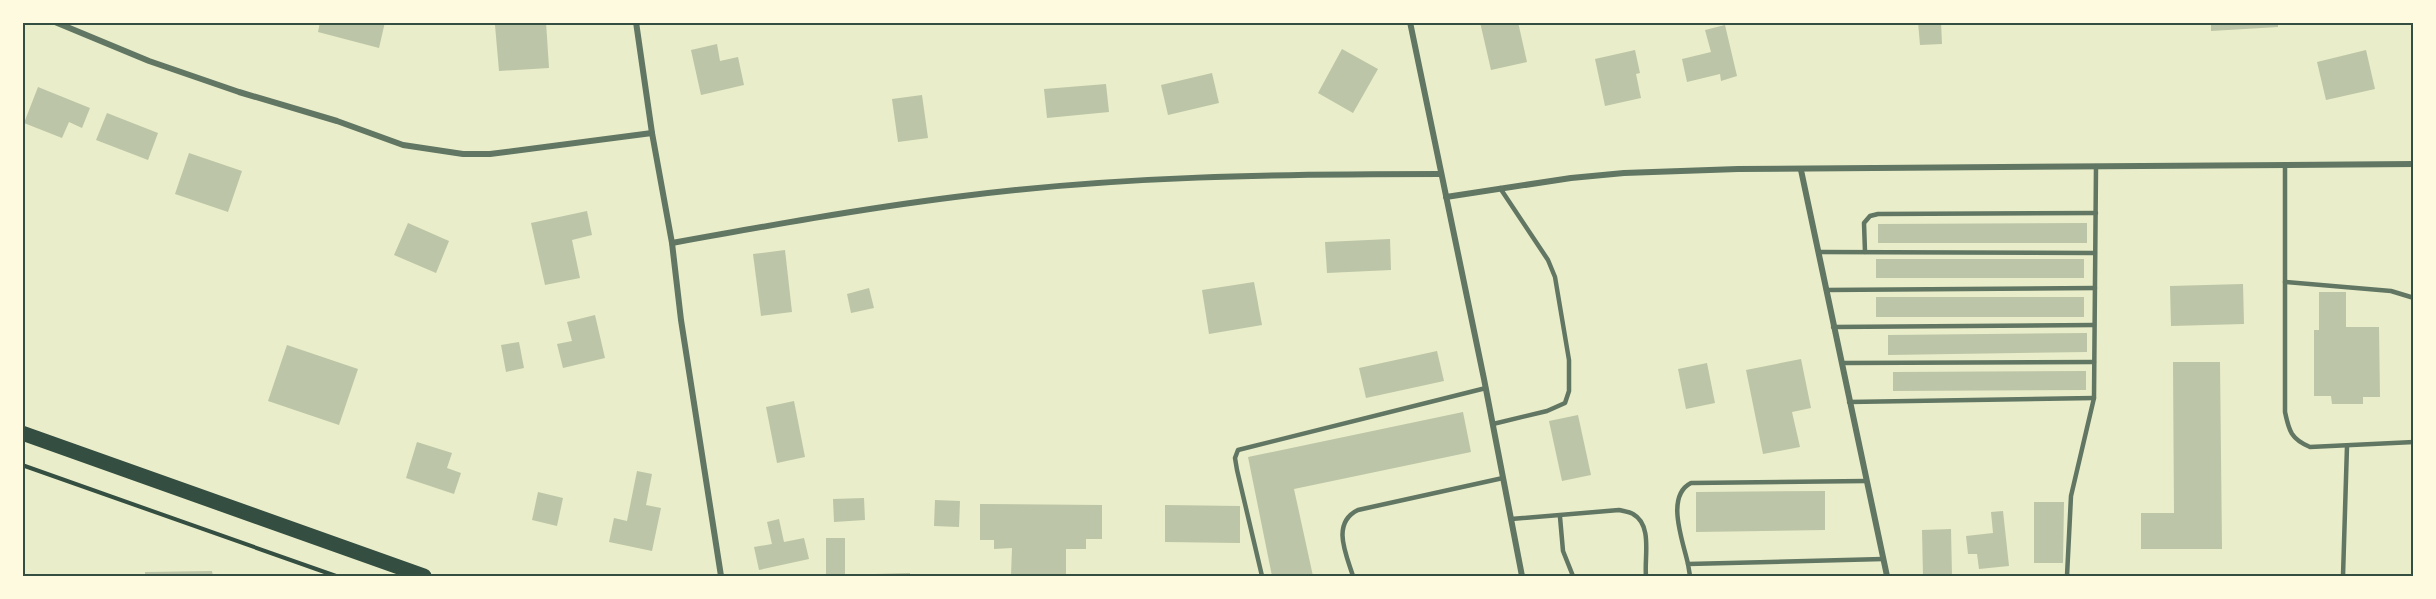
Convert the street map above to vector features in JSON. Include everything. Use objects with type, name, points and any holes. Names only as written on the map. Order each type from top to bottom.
[{"type":"main road","points":[[22,433],[424,576]]},
{"type":"street","points":[[55,22],[149,61],[239,92],[337,121],[403,145],[429,150],[490,154],[652,133]]},
{"type":"street","points":[[636,22],[652,133],[672,243],[681,320],[721,576]]},
{"type":"street","points":[[1410,22],[1486,388],[1522,576]]},
{"type":"street","points":[[1446,197],[1624,173],[1738,169],[2414,164]]},
{"type":"street","points":[[1801,170],[1840,363],[1887,576]]},
{"type":"street","points":[[672,243],[955,196],[1060,186],[1195,177],[1441,174]]},
{"type":"lane","points":[[2285,165],[2285,412],[2289,429],[2297,442],[2310,447],[2414,442]]},
{"type":"lane","points":[[2067,576],[2071,496],[2094,398],[2096,166]]},
{"type":"lane","points":[[1493,424],[1547,411],[1565,403],[1569,391],[1569,360],[1555,277],[1548,260],[1500,188]]},
{"type":"lane","points":[[1865,252],[1864,223],[1870,216],[1878,214],[2096,213]]},
{"type":"lane","points":[[1819,252],[2095,253]]},
{"type":"lane","points":[[2285,282],[2391,291],[2414,298]]},
{"type":"lane","points":[[1826,290],[2095,288]]},
{"type":"lane","points":[[1833,327],[2094,325]]},
{"type":"lane","points":[[1840,363],[2094,362]]},
{"type":"lane","points":[[1262,576],[1237,470],[1235,458],[1238,450],[1486,388]]},
{"type":"lane","points":[[1849,402],[2094,398]]},
{"type":"lane","points":[[2343,576],[2347,446]]},
{"type":"lane","points":[[1353,576],[1342,536],[1344,523],[1349,514],[1370,507],[1503,478]]},
{"type":"lane","points":[[1690,576],[1676,506],[1678,494],[1691,483],[1866,481]]},
{"type":"lane","points":[[1511,519],[1560,517],[1619,510],[1633,514],[1641,522],[1646,537],[1646,576]]},
{"type":"lane","points":[[1560,517],[1563,550],[1573,576]]},
{"type":"lane","points":[[1688,564],[1883,559]]},
{"type":"path","points":[[22,465],[336,576]]},
{"type":"building","points":[[320,22],[385,22],[379,48],[318,32]]},
{"type":"building","points":[[546,22],[549,68],[499,71],[495,25]]},
{"type":"building","points":[[1480,22],[1518,22],[1527,62],[1491,70]]},
{"type":"building","points":[[1918,22],[1941,22],[1942,44],[1920,45]]},
{"type":"building","points":[[2211,22],[2278,22],[2278,27],[2211,31]]},
{"type":"building","points":[[1725,25],[1737,76],[1721,81],[1720,74],[1687,82],[1682,59],[1711,52],[1705,30]]},
{"type":"building","points":[[717,44],[720,61],[738,57],[744,85],[701,95],[691,50]]},
{"type":"building","points":[[1342,49],[1378,69],[1353,113],[1318,93]]},
{"type":"building","points":[[1635,50],[1640,73],[1636,74],[1641,98],[1605,106],[1595,59]]},
{"type":"building","points":[[2366,50],[2375,89],[2326,100],[2317,62]]},
{"type":"building","points":[[1212,73],[1219,103],[1168,115],[1161,85]]},
{"type":"building","points":[[1106,84],[1109,112],[1047,118],[1044,89]]},
{"type":"building","points":[[38,87],[90,108],[82,128],[69,122],[62,138],[24,123]]},
{"type":"building","points":[[922,95],[928,138],[898,142],[892,99]]},
{"type":"building","points":[[107,113],[158,133],[148,160],[96,140]]},
{"type":"building","points":[[189,153],[242,171],[228,212],[175,194]]},
{"type":"building","points":[[587,211],[592,235],[572,240],[580,278],[545,285],[531,223]]},
{"type":"building","points":[[408,223],[449,241],[436,273],[394,255]]},
{"type":"building","points":[[2087,223],[2087,243],[1878,243],[1878,224]]},
{"type":"building","points":[[1390,239],[1391,270],[1327,273],[1325,242]]},
{"type":"building","points":[[785,250],[792,312],[761,316],[753,254]]},
{"type":"building","points":[[1876,259],[2084,259],[2084,278],[1876,278]]},
{"type":"building","points":[[1254,282],[1262,325],[1209,334],[1202,290]]},
{"type":"building","points":[[2243,284],[2244,324],[2171,326],[2170,286]]},
{"type":"building","points":[[869,288],[874,308],[851,313],[847,294]]},
{"type":"building","points":[[2319,292],[2346,292],[2346,327],[2379,327],[2380,397],[2363,397],[2363,404],[2332,404],[2331,396],[2314,396],[2314,330],[2319,330]]},
{"type":"building","points":[[1876,297],[2084,297],[2084,317],[1876,317]]},
{"type":"building","points":[[595,315],[605,358],[563,368],[557,344],[572,341],[567,322]]},
{"type":"building","points":[[2087,333],[2087,352],[1888,355],[1888,335]]},
{"type":"building","points":[[519,342],[524,368],[506,372],[501,345]]},
{"type":"building","points":[[287,345],[358,369],[339,425],[268,401]]},
{"type":"building","points":[[1437,351],[1444,381],[1366,398],[1359,368]]},
{"type":"building","points":[[1801,359],[1811,408],[1792,412],[1800,447],[1763,454],[1746,370]]},
{"type":"building","points":[[2173,362],[2220,362],[2222,549],[2141,549],[2141,513],[2174,513]]},
{"type":"building","points":[[1707,363],[1715,403],[1686,409],[1678,369]]},
{"type":"building","points":[[2086,371],[2086,390],[1893,391],[1893,372]]},
{"type":"building","points":[[794,401],[805,457],[777,463],[766,407]]},
{"type":"building","points":[[1463,412],[1471,452],[1294,489],[1313,576],[1272,576],[1248,457]]},
{"type":"building","points":[[1578,415],[1591,475],[1562,481],[1549,421]]},
{"type":"building","points":[[417,442],[452,453],[447,468],[461,473],[454,494],[406,478]]},
{"type":"building","points":[[637,471],[652,474],[646,505],[661,508],[652,551],[609,542],[614,518],[627,521]]},
{"type":"building","points":[[1825,491],[1825,530],[1696,532],[1696,492]]},
{"type":"building","points":[[538,492],[563,498],[557,526],[532,520]]},
{"type":"building","points":[[864,498],[865,520],[834,522],[833,499]]},
{"type":"building","points":[[935,500],[960,501],[959,527],[934,526]]},
{"type":"building","points":[[2034,502],[2064,502],[2063,563],[2034,563]]},
{"type":"building","points":[[980,504],[1102,505],[1102,539],[1086,539],[1086,549],[1066,549],[1066,576],[1011,576],[1012,548],[994,549],[994,540],[980,540]]},
{"type":"building","points":[[1165,505],[1240,506],[1240,543],[1165,542]]},
{"type":"building","points":[[2003,511],[2009,566],[1979,569],[1977,554],[1968,554],[1966,536],[1993,533],[1991,512]]},
{"type":"building","points":[[779,519],[784,542],[804,538],[809,559],[759,570],[754,547],[772,544],[767,522]]},
{"type":"building","points":[[1951,529],[1952,576],[1923,576],[1922,530]]},
{"type":"building","points":[[826,538],[845,538],[845,576],[826,576]]},
{"type":"building","points":[[212,571],[213,576],[145,576],[145,572]]},
{"type":"building","points":[[910,573],[910,576],[875,576],[875,574]]}]
